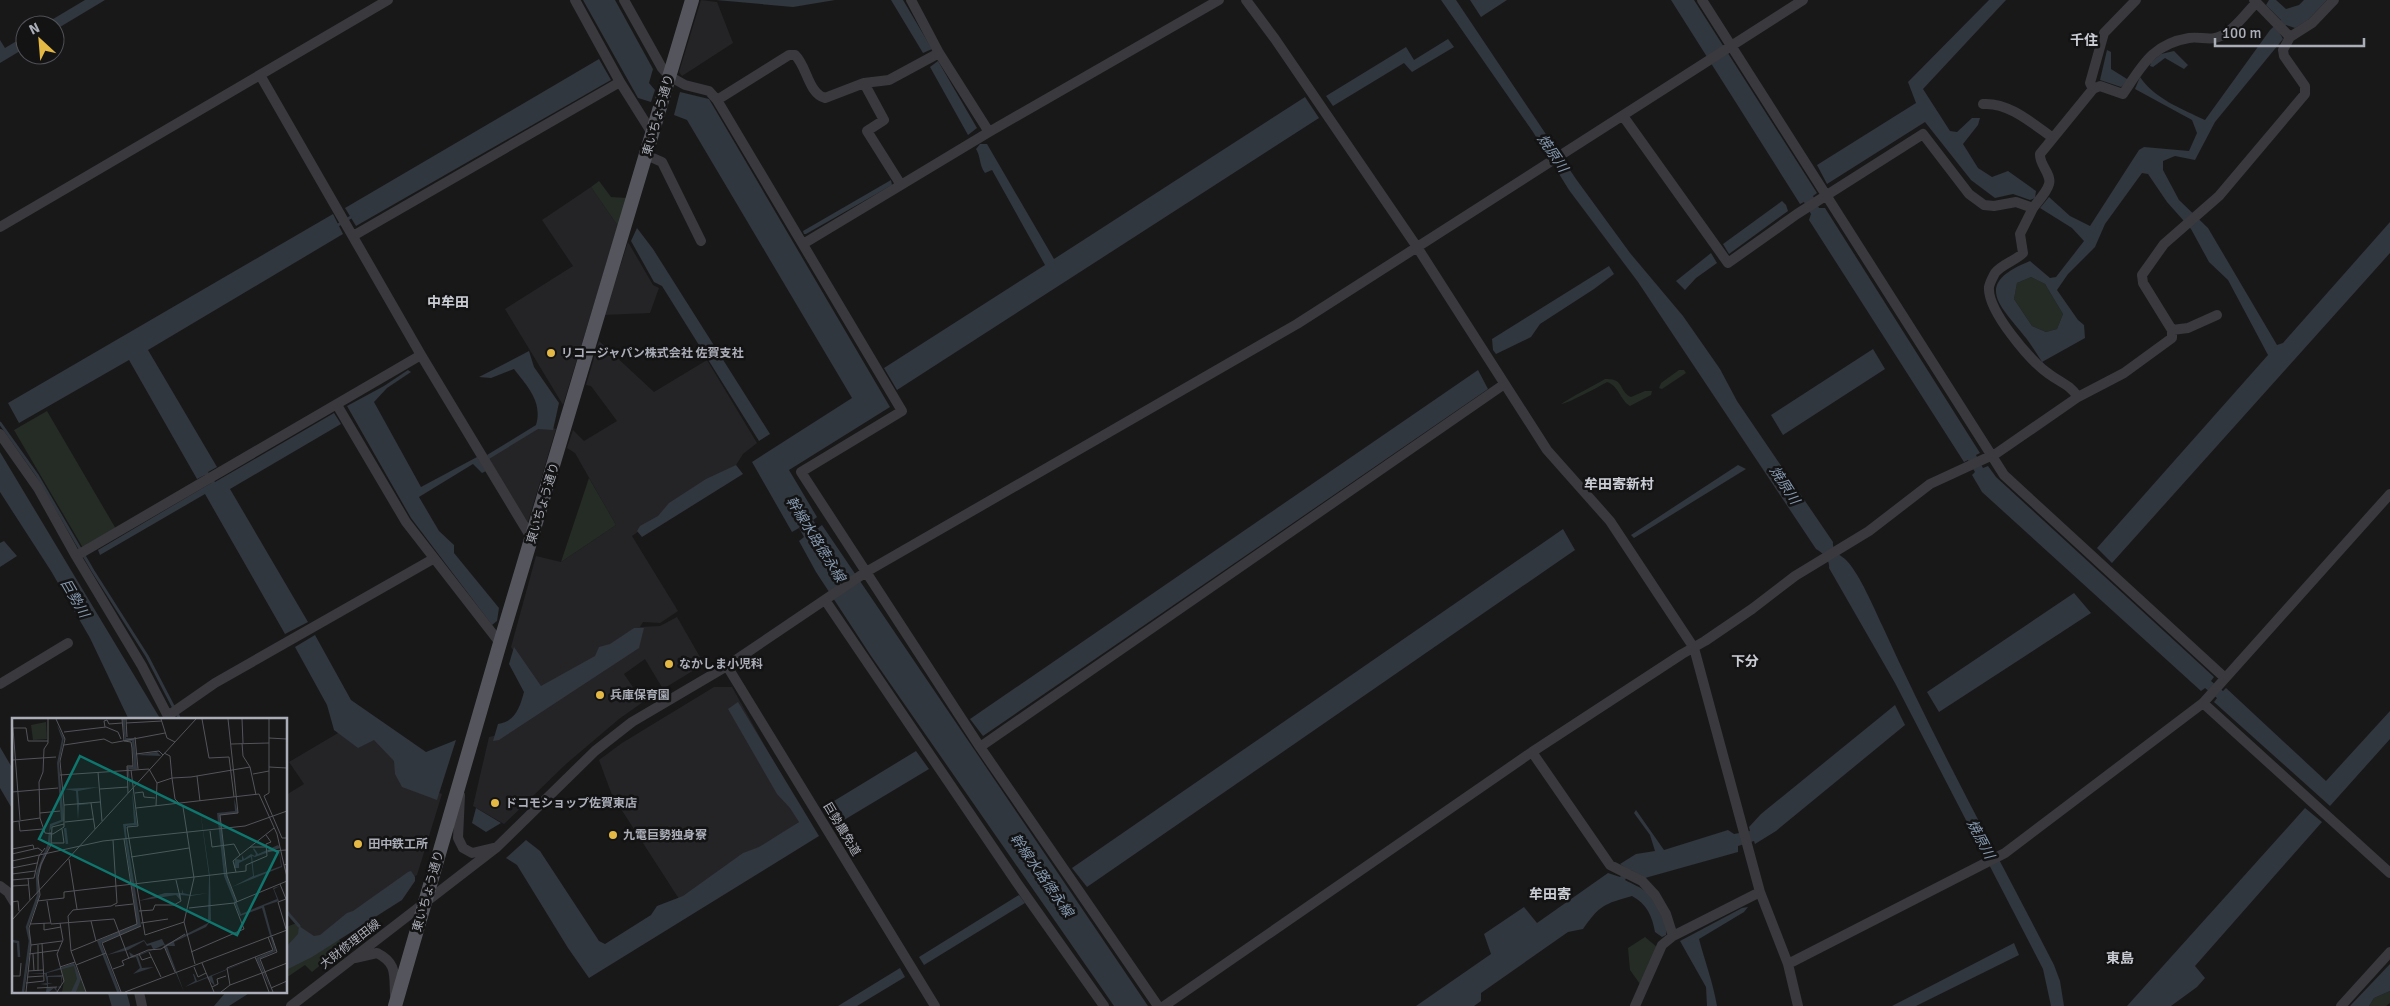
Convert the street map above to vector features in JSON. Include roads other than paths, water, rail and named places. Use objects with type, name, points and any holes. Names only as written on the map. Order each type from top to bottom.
[{"type":"main road","name":"東いちょう通り","points":[[395,1006],[500,643],[692,0]]},
{"type":"street","points":[[0,227],[388,0]]},
{"type":"street","points":[[575,0],[620,82],[652,133]]},
{"type":"street","points":[[624,0],[662,68],[669,76],[685,85],[709,91],[717,100],[902,411],[801,472],[980,747],[1158,1006]]},
{"type":"street","points":[[911,0],[940,53],[989,132]]},
{"type":"street","points":[[803,244],[989,132],[1219,0]]},
{"type":"street","points":[[1246,0],[1275,38],[1417,247],[1503,385],[1547,450],[1610,521],[1694,648],[1760,892],[1788,964],[1798,1006]]},
{"type":"street","points":[[1702,0],[1822,198],[2004,475],[2222,681]]},
{"type":"street","name":"大財修理田線","points":[[291,1006],[497,847],[595,751],[632,722],[727,666],[866,572],[1298,324],[1803,0]]},
{"type":"street","points":[[2093,89],[2090,83],[2104,33],[2136,0]]},
{"type":"street","points":[[2283,30],[2312,22],[2334,0]]},
{"type":"street","points":[[1164,1006],[1532,752],[1694,648],[1752,609],[1795,576],[1869,531],[1930,484],[1990,456],[2078,397],[2124,373],[2172,338],[2172,330],[2143,283],[2142,275],[2164,244],[2219,196],[2305,94],[2305,86],[2284,56],[2283,30],[2255,1],[2225,35],[2213,40],[2189,38],[2161,48],[2150,55],[2123,94],[2100,86],[2093,89],[2040,154],[2040,161],[2049,178],[2049,185],[2033,208],[2020,234],[2024,253],[1994,274],[1989,288],[1990,297],[1995,308],[2025,352],[2049,375],[2069,385],[2078,397]]},
{"type":"street","points":[[717,100],[789,55],[795,55],[800,59],[813,88],[820,97],[833,96],[864,83],[889,80],[940,53]]},
{"type":"street","points":[[260,74],[421,355],[532,539]]},
{"type":"street","points":[[353,236],[620,82]]},
{"type":"street","points":[[864,83],[884,120],[867,131],[901,185]]},
{"type":"street","points":[[1983,104],[1994,103],[2020,114],[2053,138]]},
{"type":"street","points":[[1623,116],[1728,263],[1805,209],[1923,134],[1969,194],[1984,205],[1994,206],[2016,202],[2033,208]]},
{"type":"street","points":[[646,155],[662,162],[701,241]]},
{"type":"street","points":[[2172,330],[2188,328],[2217,315]]},
{"type":"street","points":[[80,554],[421,355]]},
{"type":"street","points":[[980,747],[1503,385]]},
{"type":"street","points":[[337,405],[406,522],[500,643]]},
{"type":"street","points":[[0,434],[38,488],[80,554],[142,666],[173,714],[214,683],[433,559]]},
{"type":"street","points":[[1788,964],[2005,853],[2206,699],[2390,494]]},
{"type":"street","points":[[825,600],[995,851],[1104,1006]]},
{"type":"street","points":[[0,684],[68,642]]},
{"type":"street","name":"巨勢農免道","points":[[727,666],[935,1006]]},
{"type":"street","points":[[2206,699],[2390,873]]},
{"type":"street","points":[[1532,752],[1610,865],[1642,881],[1655,895],[1666,914],[1673,936]]},
{"type":"street","points":[[460,779],[458,838],[463,848],[472,852],[497,847]]},
{"type":"street","points":[[0,886],[8,892],[12,899]]},
{"type":"street","points":[[1635,1006],[1662,945],[1673,936],[1760,892]]},
{"type":"street","points":[[2341,1006],[2390,952]]},
{"type":"street","points":[[351,959],[377,953],[388,958],[394,969],[395,1006]]},
{"type":"water","points":[[85,0],[105,0],[65,24],[65,15],[60,15]]},
{"type":"water","points":[[583,0],[615,0],[653,69],[649,83],[655,90],[651,102],[638,98]]},
{"type":"water","points":[[716,0],[835,0],[793,7]]},
{"type":"water","points":[[891,0],[903,0],[932,49],[923,53]]},
{"type":"water","name":"焼原川","points":[[1441,0],[1456,0],[1576,179],[1630,253],[1683,316],[1720,369],[1737,401],[1833,542],[1835,551],[1847,561],[1857,575],[1944,753],[2054,965],[2060,981],[2064,1006],[2051,1006],[2043,969],[1895,683],[1829,568],[1827,559],[1816,549],[1638,282],[1569,190],[1533,132]]},
{"type":"water","points":[[1470,0],[1507,0],[1481,17]]},
{"type":"water","points":[[1671,0],[1694,0],[1817,193],[1813,196],[1819,208],[1825,208],[1980,453],[1976,455],[1983,468],[1988,466],[1996,477],[2214,677],[2211,681],[2223,691],[2226,688],[2326,781],[2390,711],[2390,739],[2330,806],[2214,702],[2217,698],[2205,688],[2201,691],[1982,492],[1972,475],[1975,472],[1968,460],[1964,462],[1809,220],[1811,214],[1804,202],[1800,204]]},
{"type":"water","points":[[1989,0],[2006,0],[1923,89],[1950,131],[1957,132],[1972,118],[1980,118],[1978,125],[1963,144],[1978,168],[1992,177],[2008,171],[2036,191],[2035,198],[2030,200],[2013,194],[1995,198],[1971,180],[1925,122],[1827,184],[1817,165],[1916,103],[1908,82]]},
{"type":"water","points":[[2269,0],[2276,0],[2286,9],[2299,5],[2304,0],[2327,0],[2308,20],[2295,28],[2286,25],[2279,32],[2283,39],[2215,122],[2195,160],[2175,156],[2163,161],[2163,170],[2179,200],[2208,228],[2277,345],[2283,343],[2390,222],[2390,253],[2112,563],[2097,548],[2268,355],[2228,280],[2209,262],[2191,229],[2167,202],[2148,174],[2142,173],[2105,224],[2095,247],[2068,274],[2057,290],[2078,320],[2084,325],[2085,338],[2042,362],[2000,305],[1997,287],[2002,278],[2012,270],[2030,261],[2050,278],[2056,277],[2084,241],[2072,228],[2040,208],[2049,197],[2070,216],[2090,226],[2139,150],[2144,147],[2189,151],[2197,133],[2192,120],[2135,89],[2140,77],[2146,85],[2161,97],[2205,120],[2270,30],[2281,20],[2266,5]],"holes":[[[2031,277],[2045,284],[2063,314],[2057,329],[2046,332],[2032,326],[2014,299],[2017,283]]]},
{"type":"water","points":[[1448,39],[1454,47],[1412,72],[1404,63],[1333,106],[1326,96],[1406,47],[1414,60]]},
{"type":"water","points":[[0,40],[5,48],[15,42],[15,54],[0,63]]},
{"type":"water","points":[[2107,50],[2111,52],[2111,69],[2127,79],[2127,82],[2121,87],[2100,80]]},
{"type":"water","points":[[2174,51],[2188,65],[2184,69],[2165,58],[2153,67],[2150,66],[2151,62],[2161,54]]},
{"type":"water","points":[[599,59],[611,80],[356,226],[345,208]]},
{"type":"water","points":[[938,61],[977,128],[968,135],[930,67]]},
{"type":"water","name":"幹線水路徳永線","points":[[680,92],[709,99],[890,407],[789,470],[817,517],[813,520],[818,528],[822,525],[1148,1006],[1114,1006],[871,656],[816,572],[799,541],[804,537],[799,528],[792,532],[752,462],[852,398],[687,120],[674,115]]},
{"type":"water","points":[[1305,97],[1319,118],[897,390],[884,368],[1045,265],[992,170],[985,173],[983,170],[976,149],[980,144],[987,144],[1054,259]]},
{"type":"water","points":[[891,180],[892,185],[804,234],[803,231]]},
{"type":"water","points":[[1782,201],[1788,211],[1729,254],[1723,244]]},
{"type":"water","points":[[333,214],[343,234],[148,350],[217,467],[208,472],[215,482],[334,413],[341,424],[230,489],[308,622],[285,634],[205,494],[100,555],[98,550],[211,483],[205,475],[197,479],[129,360],[19,423],[8,403]]},
{"type":"water","points":[[637,228],[653,249],[770,434],[759,441],[662,286],[654,282],[631,241]]},
{"type":"water","points":[[1711,253],[1717,263],[1696,278],[1685,290],[1676,281]]},
{"type":"water","points":[[1609,266],[1614,274],[1540,324],[1531,337],[1496,354],[1493,350],[1492,339]]},
{"type":"water","points":[[1873,349],[1885,369],[1783,435],[1771,415]]},
{"type":"water","points":[[529,351],[534,367],[559,403],[553,430],[538,429],[489,459],[487,455],[536,425],[538,417],[536,402],[514,369],[491,378],[479,377]]},
{"type":"water","points":[[408,370],[411,372],[387,388],[374,402],[421,487],[477,457],[486,471],[482,473],[473,464],[419,497],[439,531],[454,545],[454,553],[499,608],[497,621],[492,625],[411,518],[347,406],[384,386]]},
{"type":"water","points":[[1478,370],[1488,389],[983,736],[970,719]]},
{"type":"water","points":[[0,452],[160,718],[128,718],[90,638],[51,571],[0,492]]},
{"type":"water","points":[[736,465],[743,474],[642,537],[637,531],[640,526],[658,516],[669,503],[706,479]]},
{"type":"water","points":[[1738,465],[1746,469],[1634,538],[1631,535]]},
{"type":"water","points":[[1563,529],[1575,550],[1087,887],[1072,868]]},
{"type":"water","points":[[4,541],[17,556],[0,567],[0,543]]},
{"type":"water","points":[[2074,593],[2091,613],[1939,712],[1927,692]]},
{"type":"water","points":[[634,628],[644,628],[639,648],[499,740],[493,741],[498,724],[504,723],[513,717],[524,692],[509,664],[514,647],[541,686],[595,656],[599,647],[610,644]]},
{"type":"water","points":[[315,635],[351,700],[426,752],[456,740],[437,800],[402,787],[395,774],[394,761],[374,740],[358,748],[334,730],[327,705],[295,647]]},
{"type":"water","points":[[738,702],[819,836],[589,978],[568,948],[517,865],[506,858],[526,840],[540,851],[599,941],[605,944],[651,915],[657,906],[683,896],[743,853],[759,847],[799,822],[790,808],[777,794],[728,709]]},
{"type":"water","points":[[1895,705],[1905,725],[1776,831],[1755,844],[1754,841],[1738,846],[1738,852],[1645,878],[1631,870],[1625,880],[1644,890],[1654,901],[1664,918],[1666,935],[1662,937],[1655,932],[1648,911],[1632,896],[1603,906],[1583,929],[1568,932],[1481,993],[1481,1001],[1474,1006],[1416,1006],[1491,954],[1484,934],[1524,907],[1537,923],[1608,873],[1620,877],[1627,869],[1620,864],[1636,854],[1655,851],[1650,835],[1634,813],[1636,810],[1664,850],[1728,830],[1734,834],[1750,831],[1749,827],[1761,814]]},
{"type":"water","points":[[0,747],[12,768],[12,809],[0,788]]},
{"type":"water","points":[[916,751],[929,769],[839,823],[829,804]]},
{"type":"water","points":[[476,808],[501,823],[486,832],[472,823]]},
{"type":"water","points":[[2305,808],[2322,822],[2195,966],[2205,978],[2197,987],[2171,1006],[2127,1006]]},
{"type":"water","points":[[411,871],[415,881],[402,900],[312,957],[288,969],[288,945],[298,934],[299,926],[314,936],[320,935],[347,913],[353,911]]},
{"type":"water","points":[[1019,895],[1025,903],[924,965],[919,957]]},
{"type":"water","points":[[1748,907],[1744,912],[1699,939],[1717,1006],[1707,1006],[1706,987],[1680,941],[1742,908]]},
{"type":"water","points":[[2014,943],[2019,955],[1916,1006],[1892,1006]]},
{"type":"water","points":[[2390,964],[2390,991],[2374,998],[2369,1006],[2350,1006]]},
{"type":"water","points":[[900,968],[905,977],[857,1006],[838,1006]]},
{"type":"water","points":[[224,994],[248,994],[229,1006],[214,1006]]},
{"type":"waterway","points":[[338,225],[351,217]]},
{"type":"waterway","points":[[0,423],[37,475],[93,571],[147,656],[174,708]]},
{"type":"waterway","points":[[177,713],[179,718]]},
{"type":"waterway","points":[[288,913],[299,926]]},
{"type":"waterway","name":"巨勢川","points":[[118,994],[121,1006]]},
{"type":"place","name":"リコージャパン株式会社 佐賀支社","points":[[551,353]]},
{"type":"place","name":"なかしま小児科","points":[[669,664]]},
{"type":"place","name":"兵庫保育園","points":[[600,695]]},
{"type":"place","name":"ドコモショップ佐賀東店","points":[[495,803]]},
{"type":"place","name":"九電巨勢独身寮","points":[[613,835]]},
{"type":"place","name":"田中鉄工所","points":[[358,844]]},
{"type":"district","name":"千住","points":[[2084,40]]},
{"type":"district","name":"中牟田","points":[[448,302]]},
{"type":"district","name":"牟田寄新村","points":[[1619,484]]},
{"type":"district","name":"下分","points":[[1745,661]]},
{"type":"district","name":"牟田寄","points":[[1550,894]]},
{"type":"district","name":"東島","points":[[2120,958]]}]
